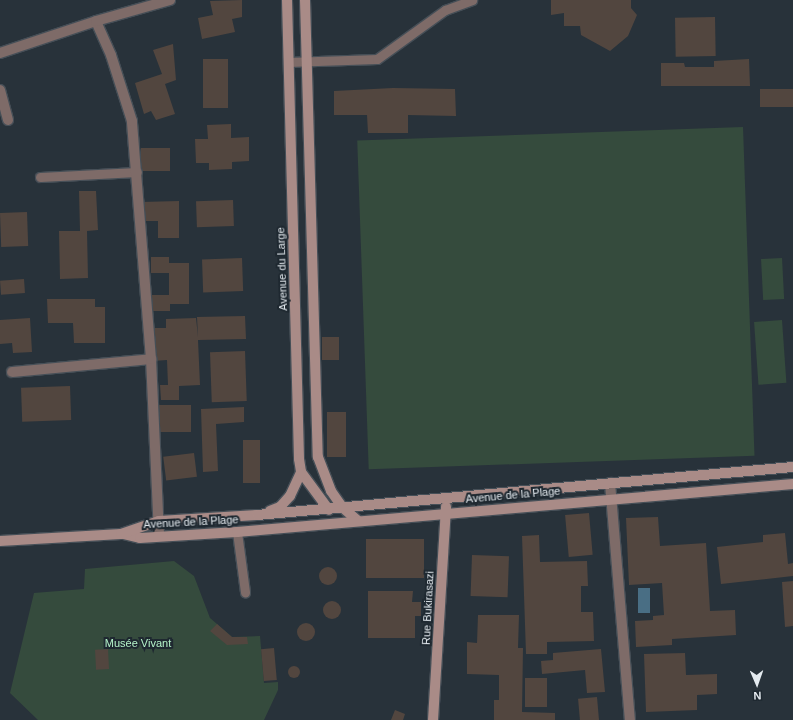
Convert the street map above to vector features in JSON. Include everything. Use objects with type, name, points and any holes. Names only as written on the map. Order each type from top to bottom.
[{"type":"main road","name":"Avenue du Large","points":[[287,0],[297,387],[301,472]]},
{"type":"main road","points":[[305,0],[314,386],[318,457],[325,480],[342,507],[357,520]]},
{"type":"main road","points":[[297,387],[314,386]]},
{"type":"main road","name":"Avenue de la Plage","points":[[121,534],[159,521],[342,507],[793,467]]},
{"type":"main road","points":[[301,472],[326,508],[344,521]]},
{"type":"main road","points":[[257,514],[280,507],[290,496],[301,472]]},
{"type":"main road","name":"Avenue de la Plage","points":[[121,534],[140,538],[237,532],[446,512],[793,484]]},
{"type":"main road","name":"Rue Bukirasazi","points":[[433,720],[447,498]]},
{"type":"main road","points":[[0,541],[121,534]]},
{"type":"street","points":[[0,53],[96,20],[170,0]]},
{"type":"street","points":[[96,20],[111,55],[132,122],[151,359],[159,536]]},
{"type":"street","points":[[0,90],[8,120]]},
{"type":"street","points":[[12,372],[151,359]]},
{"type":"street","points":[[610,483],[630,720]]},
{"type":"lane","points":[[288,62],[377,59],[445,10],[472,0]]},
{"type":"lane","points":[[40,177],[137,172]]},
{"type":"lane","points":[[237,532],[245,592]]},
{"type":"green space","points":[[743,127],[754,456],[369,469],[357,140]]},
{"type":"green space","points":[[782,258],[784,299],[763,300],[761,259]]},
{"type":"green space","points":[[782,320],[786,383],[758,385],[754,322]]},
{"type":"green space","name":"Musée Vivant","points":[[174,561],[194,576],[210,618],[232,637],[260,636],[264,683],[278,682],[278,690],[264,720],[38,720],[10,693],[34,593],[84,589],[85,569]]},
{"type":"water","points":[[638,588],[650,588],[650,613],[638,613]]},
{"type":"building","points":[[242,0],[242,17],[232,19],[235,32],[202,39],[198,18],[213,15],[210,1]]},
{"type":"building","points":[[551,0],[631,0],[631,8],[637,15],[628,36],[610,51],[581,35],[580,26],[564,26],[564,13],[551,15]]},
{"type":"building","points":[[715,17],[716,56],[676,57],[675,18]]},
{"type":"building","points":[[173,44],[176,80],[165,84],[175,114],[156,120],[151,111],[144,114],[135,83],[162,74],[153,50]]},
{"type":"building","points":[[203,59],[228,59],[228,108],[203,108]]},
{"type":"building","points":[[749,59],[750,86],[661,86],[661,63],[684,63],[685,67],[714,67],[714,61]]},
{"type":"building","points":[[393,88],[455,89],[456,116],[408,115],[408,133],[368,133],[367,115],[334,115],[334,91]]},
{"type":"building","points":[[760,89],[793,89],[793,107],[760,107]]},
{"type":"building","points":[[231,124],[231,138],[249,137],[249,161],[232,162],[232,169],[209,170],[209,163],[196,163],[195,139],[208,139],[207,125]]},
{"type":"building","points":[[141,148],[170,148],[170,171],[141,171]]},
{"type":"building","points":[[79,191],[96,191],[98,230],[87,231],[88,278],[60,279],[59,231],[80,231]]},
{"type":"building","points":[[233,200],[234,226],[197,227],[196,201]]},
{"type":"building","points":[[179,201],[179,238],[158,238],[158,221],[141,221],[141,202]]},
{"type":"building","points":[[27,212],[28,246],[1,247],[0,213]]},
{"type":"building","points":[[151,257],[169,257],[169,263],[189,263],[189,304],[170,304],[170,311],[151,311],[151,295],[169,295],[169,273],[151,273]]},
{"type":"building","points":[[242,258],[243,291],[203,292],[202,259]]},
{"type":"building","points":[[24,279],[25,293],[1,295],[0,281]]},
{"type":"building","points":[[47,299],[95,299],[95,307],[105,307],[105,343],[74,343],[73,323],[48,323]]},
{"type":"building","points":[[245,316],[246,339],[198,340],[200,385],[179,386],[179,400],[161,400],[160,385],[168,385],[167,360],[153,361],[152,328],[166,328],[166,319],[196,318],[198,337],[197,317]]},
{"type":"building","points":[[30,318],[32,352],[13,353],[12,343],[0,344],[0,320]]},
{"type":"building","points":[[322,337],[339,337],[339,360],[322,360]]},
{"type":"building","points":[[245,351],[247,401],[212,402],[210,352]]},
{"type":"building","points":[[70,386],[71,420],[22,422],[21,388]]},
{"type":"building","points":[[158,405],[191,405],[191,432],[158,432]]},
{"type":"building","points":[[244,407],[244,422],[216,424],[218,471],[203,472],[201,409]]},
{"type":"building","points":[[327,412],[346,412],[346,457],[327,457]]},
{"type":"building","points":[[243,440],[260,440],[260,483],[243,483]]},
{"type":"building","points":[[194,453],[197,477],[166,481],[163,457]]},
{"type":"building","points":[[589,513],[593,555],[569,557],[565,515]]},
{"type":"building","points":[[658,517],[660,546],[706,543],[710,611],[735,610],[736,635],[672,639],[672,645],[636,647],[635,621],[653,620],[653,616],[664,615],[662,583],[629,585],[626,518]]},
{"type":"building","points":[[785,533],[788,564],[793,563],[793,576],[721,584],[717,547],[763,542],[763,535]]},
{"type":"building","points":[[539,535],[540,562],[587,561],[588,586],[581,586],[581,612],[593,612],[594,641],[547,642],[547,654],[526,654],[522,536]]},
{"type":"building","points":[[366,539],[424,539],[424,578],[366,578]]},
{"type":"building","points":[[472,555],[509,556],[508,597],[471,596]]},
{"type":"building","points":[[328,567],[334,570],[337,576],[334,582],[328,585],[322,582],[319,576],[322,570]]},
{"type":"building","points":[[793,581],[793,626],[785,627],[782,582]]},
{"type":"building","points":[[368,591],[413,591],[412,602],[421,602],[421,616],[415,616],[415,638],[368,638]]},
{"type":"building","points":[[332,601],[338,604],[341,610],[338,616],[332,619],[326,616],[323,610],[326,604]]},
{"type":"building","points":[[478,615],[519,615],[518,648],[523,648],[522,712],[555,713],[555,720],[494,720],[494,700],[499,700],[499,675],[467,674],[467,642],[477,643]]},
{"type":"building","points":[[306,623],[312,626],[315,632],[312,638],[306,641],[300,638],[297,632],[300,626]]},
{"type":"building","points":[[217,624],[232,637],[247,637],[248,644],[227,645],[210,631]]},
{"type":"building","points":[[274,648],[277,680],[264,681],[261,649]]},
{"type":"building","points":[[108,649],[109,669],[96,670],[95,650]]},
{"type":"building","points":[[601,649],[605,692],[587,693],[585,670],[542,674],[541,661],[553,660],[553,653]]},
{"type":"building","points":[[685,653],[686,675],[717,674],[717,694],[697,695],[697,710],[646,712],[644,654]]},
{"type":"building","points":[[292,666],[296,666],[300,672],[296,678],[292,678],[288,674],[288,670]]},
{"type":"building","points":[[525,678],[547,678],[547,707],[525,707]]},
{"type":"building","points":[[597,697],[599,720],[580,720],[578,699]]},
{"type":"building","points":[[395,710],[405,714],[403,720],[391,720]]}]
